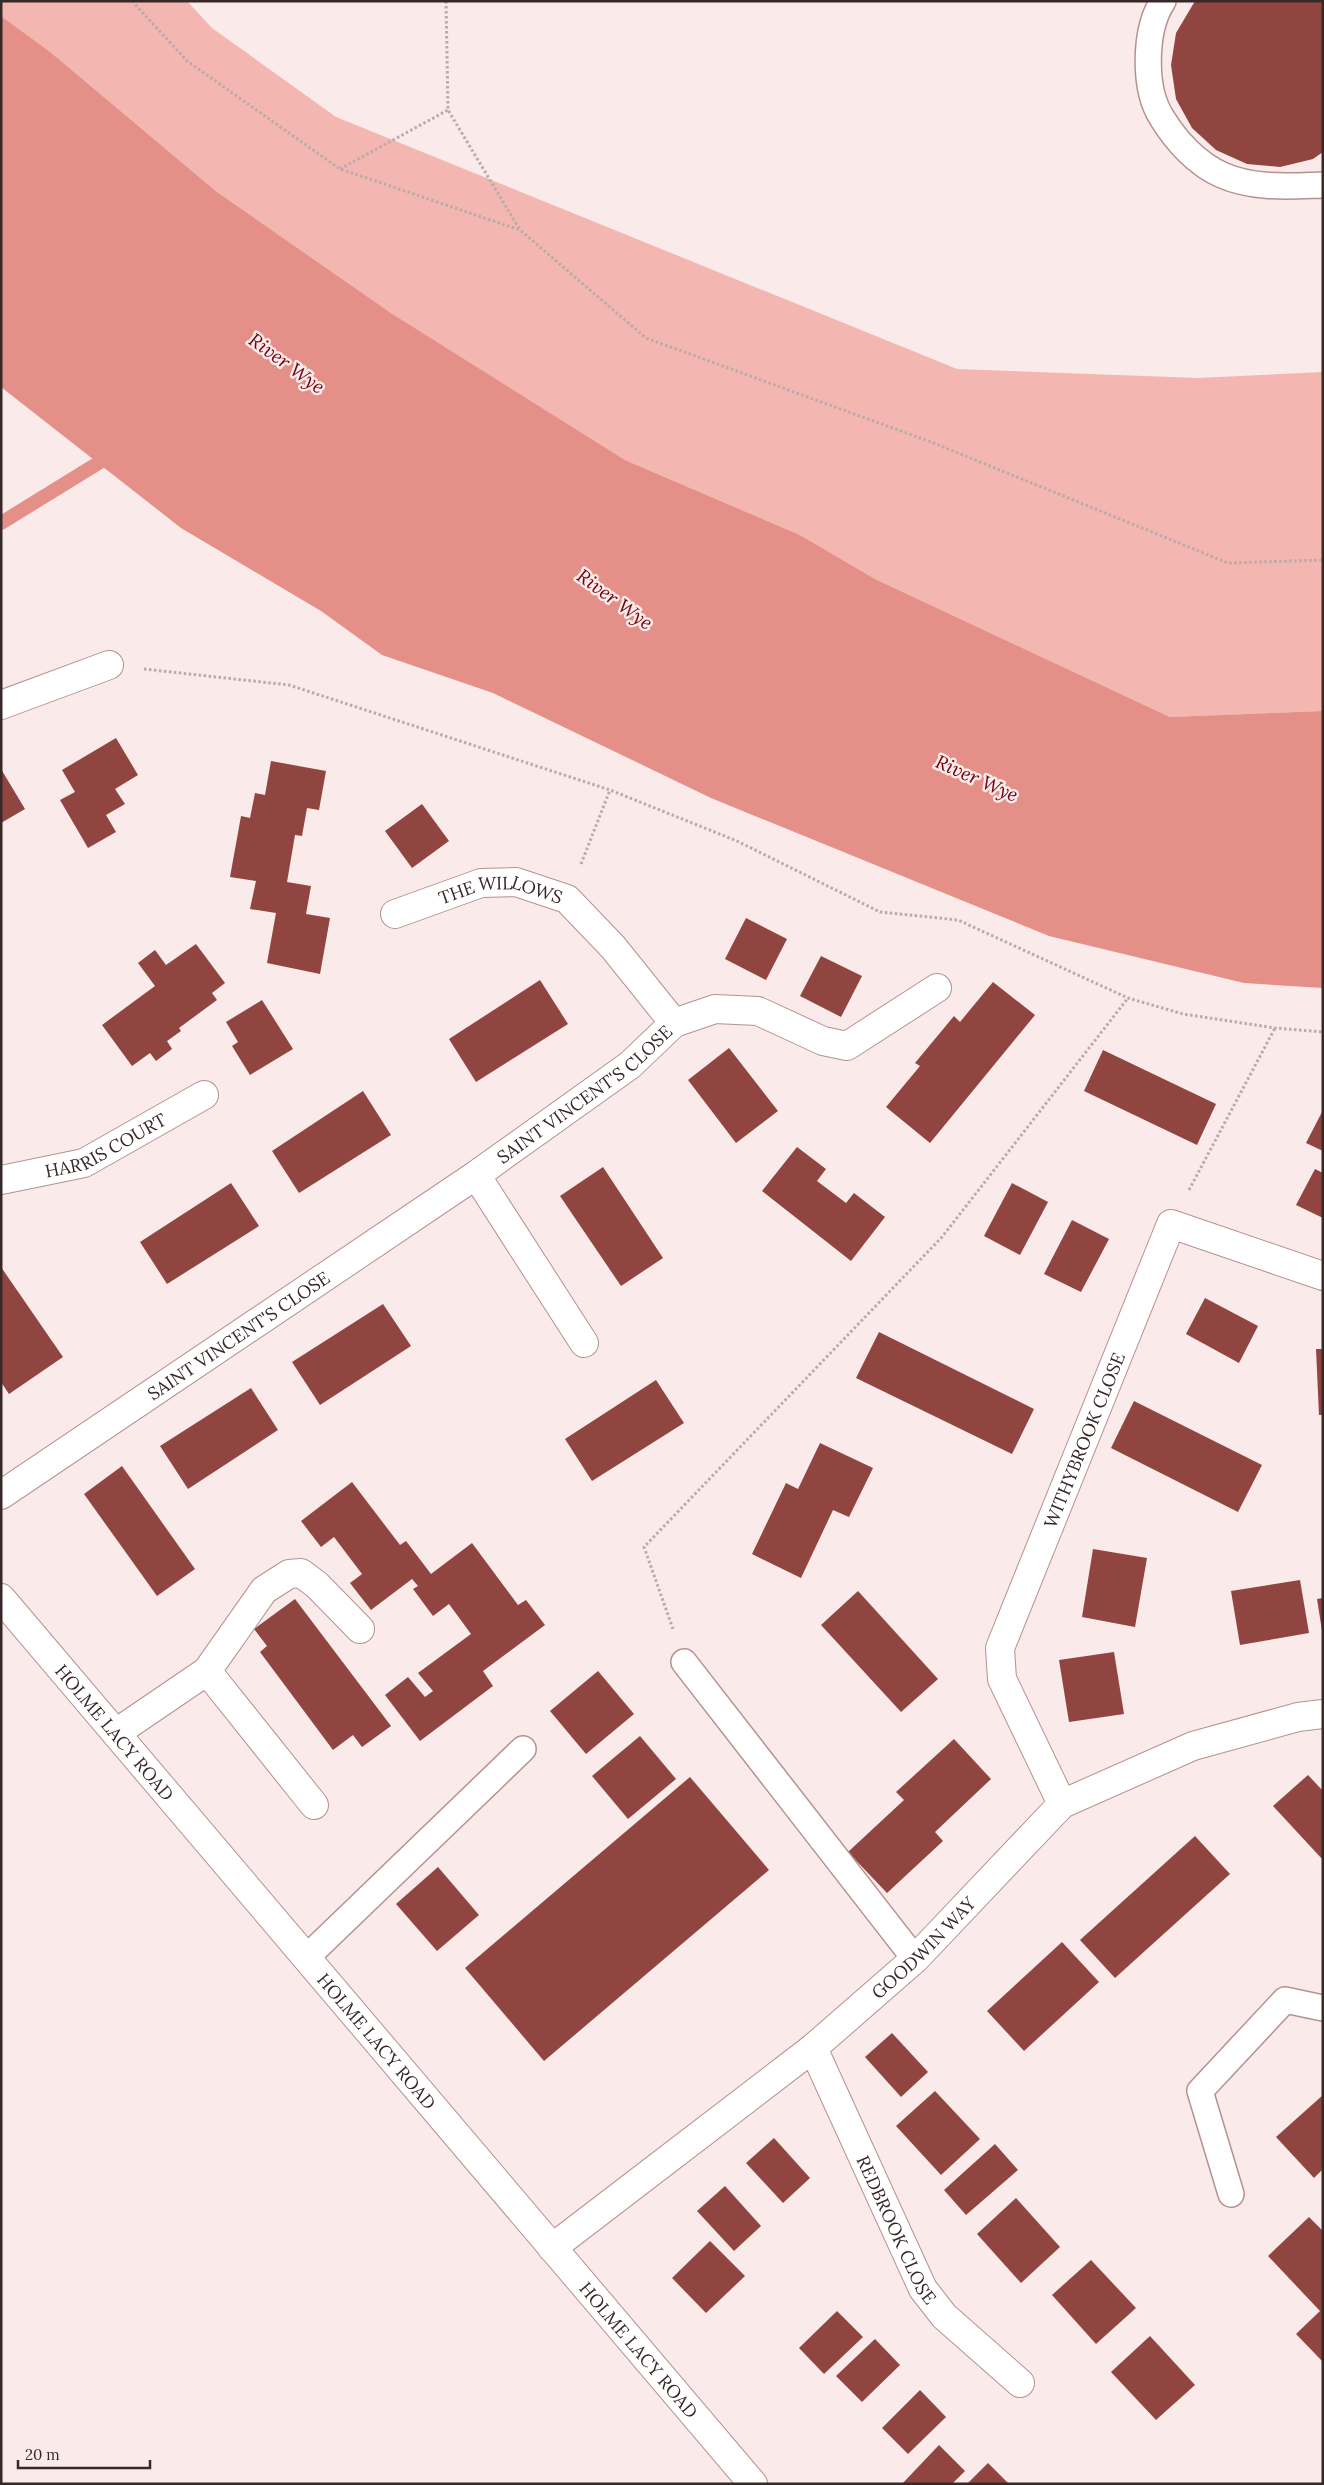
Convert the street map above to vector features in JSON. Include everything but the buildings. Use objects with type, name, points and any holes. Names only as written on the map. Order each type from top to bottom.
[{"type":"street","points":[[1,704],[109,665]]},
{"type":"street","name":"THE WILLOWS","points":[[395,914],[481,883],[516,882],[567,899],[613,947],[674,1022]]},
{"type":"street","name":"SAINT VINCENT'S CLOSE","points":[[3,1490],[476,1175],[630,1065],[674,1022],[715,1009],[758,1010],[822,1041],[847,1046],[937,988]]},
{"type":"street","name":"HARRIS COURT","points":[[1,1180],[84,1163],[204,1095]]},
{"type":"street","points":[[476,1175],[584,1343]]},
{"type":"street","points":[[1171,1224],[1323,1276]]},
{"type":"street","name":"WITHYBROOK CLOSE","points":[[1062,1804],[1002,1679],[1000,1648],[1171,1224]]},
{"type":"street","points":[[116,1733],[207,1670],[264,1590],[289,1574],[301,1573],[317,1585],[360,1629]]},
{"type":"street","name":"HOLME LACY ROAD","points":[[1,1598],[753,2484]]},
{"type":"street","points":[[207,1670],[314,1805]]},
{"type":"street","name":"GOODWIN WAY","points":[[552,2248],[813,2048],[914,1958],[1062,1804],[1193,1746],[1298,1716],[1323,1714]]},
{"type":"street","name":"REDBROOK CLOSE","points":[[813,2048],[923,2289],[944,2316],[1020,2383]]},
{"type":"lane","points":[[1162,1],[1149,34],[1149,64],[1153,94],[1160,117],[1177,138],[1196,158],[1221,174],[1244,182],[1273,187],[1323,185]]},
{"type":"lane","points":[[684,1662],[914,1958]]},
{"type":"lane","points":[[306,1958],[524,1748]]},
{"type":"lane","points":[[1231,2194],[1200,2091],[1285,2000],[1323,2008]]},
{"type":"path","points":[[132,1],[187,62],[340,169],[520,230]]},
{"type":"path","points":[[446,1],[448,110],[520,230],[646,338],[931,442],[1228,563],[1323,560]]},
{"type":"path","points":[[340,169],[448,110]]},
{"type":"path","points":[[109,665],[289,685],[610,790],[737,841],[880,912],[958,920],[1128,998],[1183,1014],[1275,1028],[1323,1032]]},
{"type":"path","points":[[567,899],[610,790]]},
{"type":"path","points":[[684,1662],[644,1546],[942,1237],[1128,998]]},
{"type":"path","points":[[1171,1224],[1275,1028]]},
{"type":"shaded area","points":[[1,1],[187,1],[212,28],[336,117],[957,369],[1198,378],[1323,372],[1323,711],[1170,717],[875,579],[800,535],[625,460],[391,313],[217,192],[49,51],[1,16]]},
{"type":"water","name":"River Wye","points":[[1,16],[49,51],[217,192],[391,313],[625,460],[800,535],[875,579],[1170,717],[1323,711],[1323,988],[1244,983],[1049,936],[711,798],[493,693],[382,655],[321,611],[181,528],[1,387]]},
{"type":"waterway","points":[[1,523],[113,454]]}]
